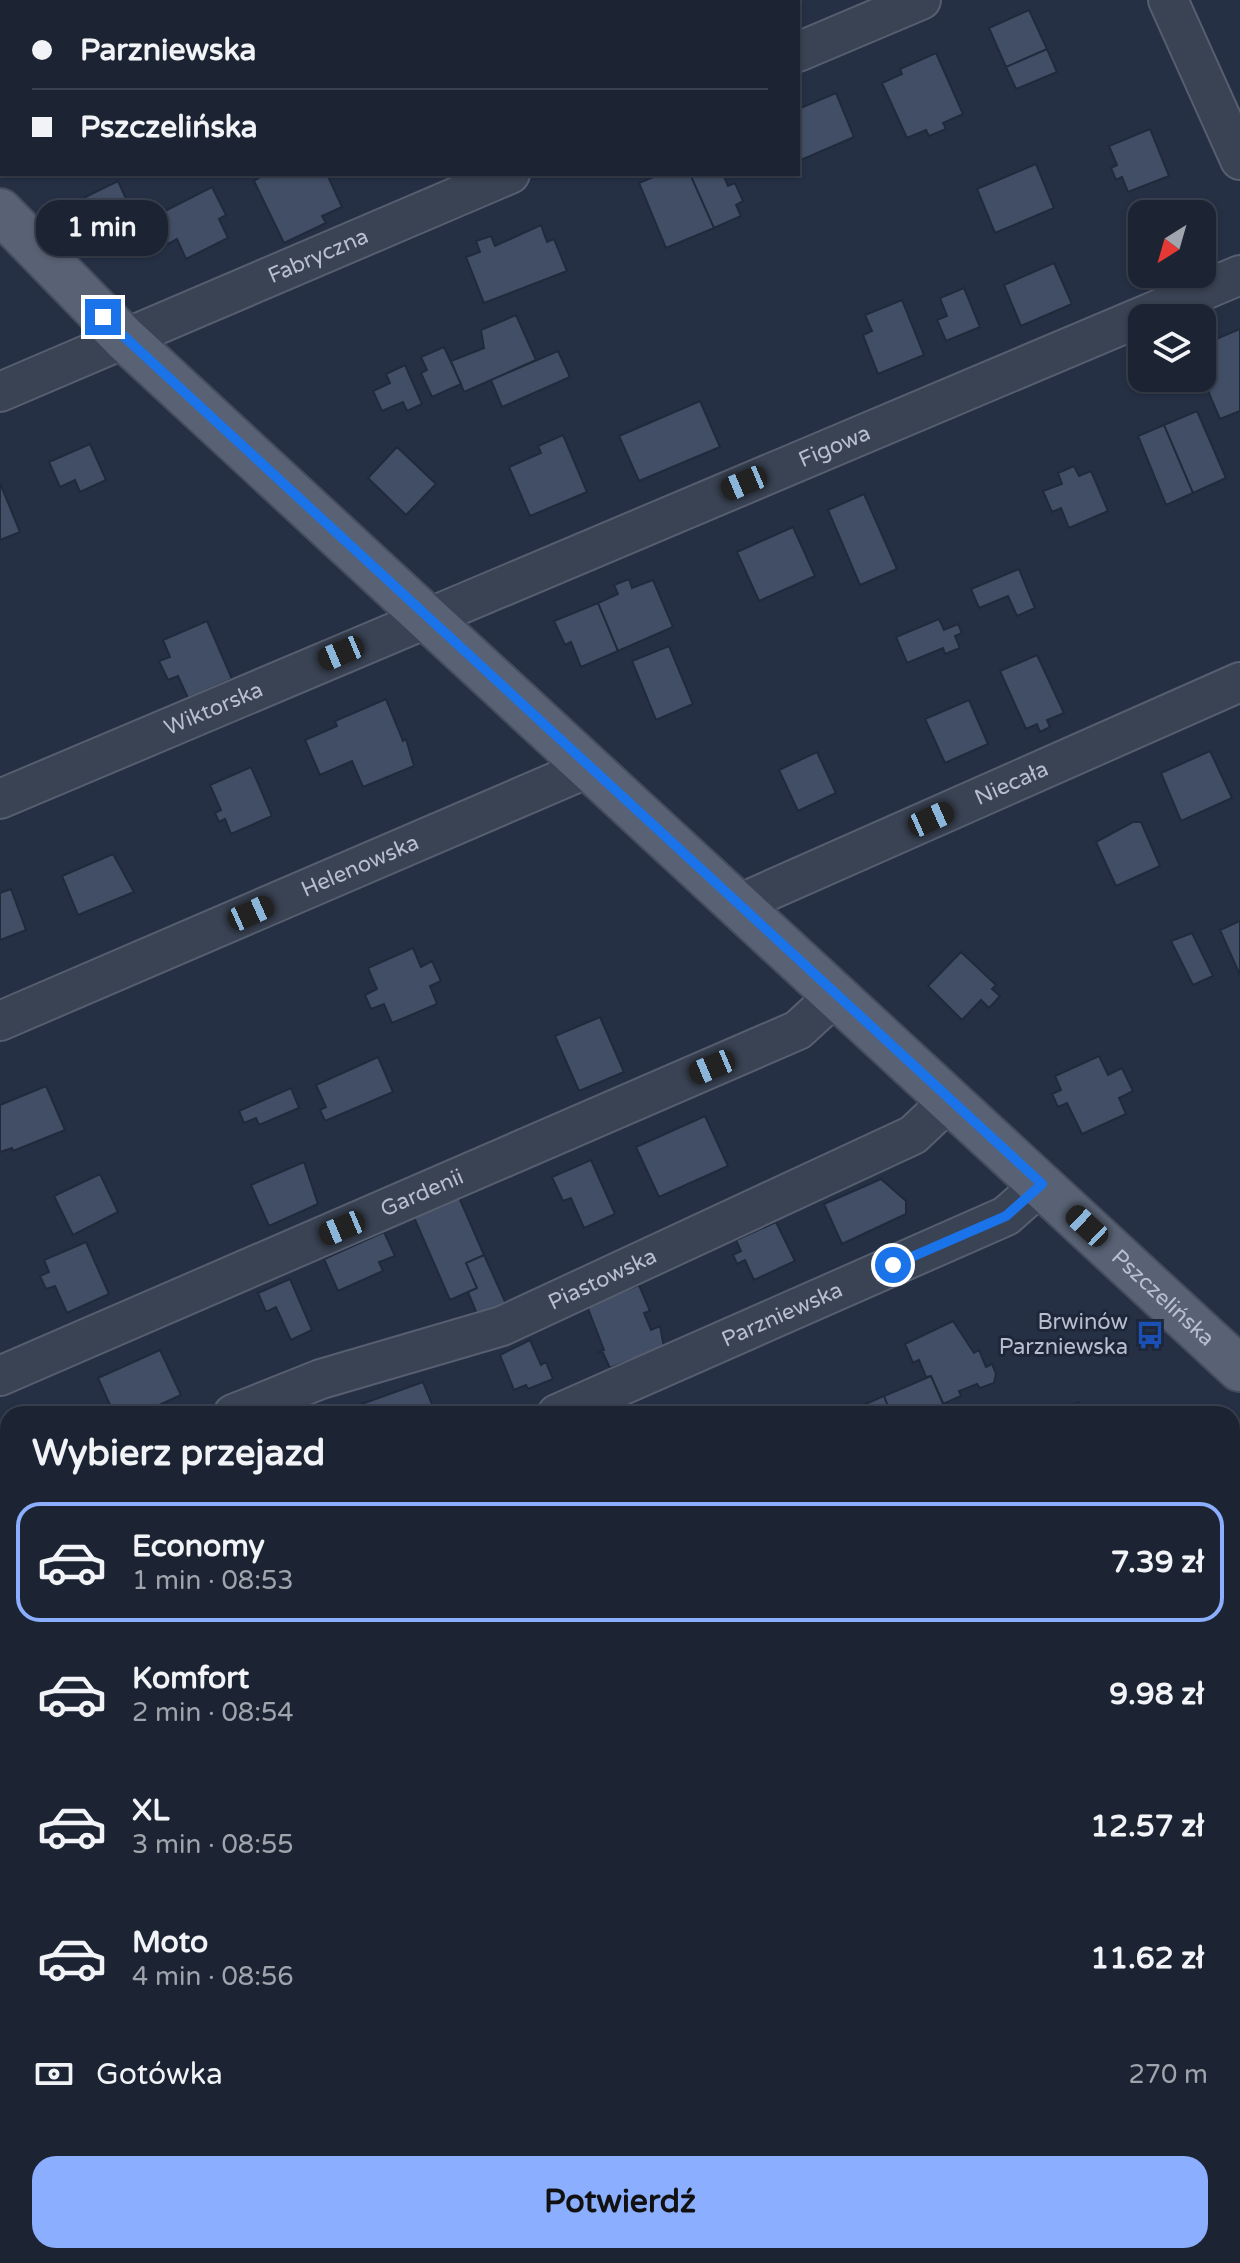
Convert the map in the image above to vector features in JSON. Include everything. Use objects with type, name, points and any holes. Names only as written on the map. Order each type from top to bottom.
[{"type":"main road","name":"Pszczelińska","points":[[0,211],[124,338],[1240,1369]]},
{"type":"street","points":[[800,51],[921,0]]},
{"type":"street","points":[[1168,0],[1240,160]]},
{"type":"street","name":"Fabryczna","points":[[0,392],[505,176]]},
{"type":"street","name":"Figowa","points":[[427,616],[1240,275]]},
{"type":"street","name":"Wiktorska","points":[[0,799],[427,616]]},
{"type":"street","name":"Niecała","points":[[739,904],[1240,682]]},
{"type":"street","name":"Helenowska","points":[[0,1021],[588,768]]},
{"type":"street","name":"Gardenii","points":[[0,1376],[798,1030],[836,995]]},
{"type":"street","name":"Piastowska","points":[[253,1406],[321,1379],[502,1326],[913,1135],[950,1100]]},
{"type":"street","name":"Parzniewska","points":[[575,1406],[1006,1216],[1042,1184]]},
{"type":"building","points":[[1029,10],[1047,49],[1006,67],[989,28]]},
{"type":"building","points":[[1047,49],[1057,72],[1016,89],[1006,67]]},
{"type":"building","points":[[936,53],[963,114],[943,123],[946,129],[929,136],[926,130],[907,138],[882,83],[902,74],[900,69]]},
{"type":"building","points":[[836,93],[854,137],[801,160],[800,108]]},
{"type":"building","points":[[1150,129],[1169,176],[1128,192],[1122,177],[1116,180],[1111,168],[1117,165],[1109,146]]},
{"type":"building","points":[[1036,164],[1054,208],[995,233],[977,189]]},
{"type":"building","points":[[262,176],[328,176],[342,207],[322,216],[326,223],[284,243],[254,181]]},
{"type":"building","points":[[655,176],[691,176],[714,228],[666,248],[639,183]]},
{"type":"building","points":[[691,176],[724,176],[728,186],[735,183],[743,201],[736,205],[741,216],[714,228]]},
{"type":"building","points":[[118,181],[127,201],[116,207],[132,239],[103,253],[77,201]]},
{"type":"building","points":[[212,187],[226,215],[219,219],[228,238],[186,259],[177,239],[168,244],[155,216]]},
{"type":"building","points":[[541,225],[547,242],[554,239],[567,271],[484,303],[466,257],[480,252],[476,241],[491,236],[495,246]]},
{"type":"building","points":[[1054,263],[1072,304],[1021,326],[1004,285]]},
{"type":"building","points":[[964,288],[980,327],[946,341],[937,320],[947,316],[940,298]]},
{"type":"building","points":[[902,300],[924,355],[878,374],[863,335],[872,331],[865,315]]},
{"type":"building","points":[[516,315],[536,360],[464,392],[451,361],[484,348],[481,330]]},
{"type":"building","points":[[1240,329],[1240,411],[1220,419],[1208,392],[1216,392],[1216,339]]},
{"type":"building","points":[[444,347],[461,384],[432,397],[421,373],[427,370],[421,357]]},
{"type":"building","points":[[558,351],[570,377],[502,407],[491,380]]},
{"type":"building","points":[[405,365],[422,404],[407,411],[403,402],[382,411],[373,391],[390,383],[386,374]]},
{"type":"building","points":[[700,401],[720,447],[639,481],[619,436]]},
{"type":"building","points":[[1197,411],[1226,478],[1193,493],[1164,425]]},
{"type":"building","points":[[1164,425],[1193,493],[1166,505],[1138,436]]},
{"type":"building","points":[[563,435],[587,492],[530,516],[509,467],[541,453],[538,446]]},
{"type":"building","points":[[90,444],[106,480],[80,492],[75,480],[60,487],[49,462]]},
{"type":"building","points":[[397,447],[436,484],[406,515],[368,478]]},
{"type":"building","points":[[1074,466],[1079,476],[1091,471],[1108,511],[1069,528],[1061,508],[1052,512],[1043,491],[1062,484],[1058,473]]},
{"type":"building","points":[[0,483],[20,532],[0,540]]},
{"type":"building","points":[[864,494],[897,569],[860,585],[828,510]]},
{"type":"building","points":[[793,527],[815,576],[759,601],[737,552]]},
{"type":"building","points":[[1019,569],[1035,608],[1017,616],[1008,596],[979,608],[971,589]]},
{"type":"building","points":[[629,579],[632,588],[653,580],[673,627],[618,651],[598,603],[618,594],[614,585]]},
{"type":"building","points":[[598,603],[618,651],[581,667],[571,642],[565,645],[554,621]]},
{"type":"building","points":[[939,619],[944,630],[958,624],[962,633],[955,636],[960,648],[945,654],[943,648],[907,663],[896,637]]},
{"type":"building","points":[[207,621],[232,679],[188,698],[178,676],[168,680],[159,661],[170,657],[163,640]]},
{"type":"building","points":[[669,646],[693,704],[656,720],[632,661]]},
{"type":"building","points":[[1037,655],[1064,713],[1047,720],[1050,727],[1040,732],[1037,724],[1026,729],[1000,671]]},
{"type":"building","points":[[386,699],[403,741],[406,739],[414,766],[363,787],[352,761],[320,775],[305,740],[337,726],[335,721]]},
{"type":"building","points":[[969,700],[988,744],[945,763],[925,719]]},
{"type":"building","points":[[1210,751],[1232,798],[1181,821],[1161,773]]},
{"type":"building","points":[[817,752],[836,793],[798,811],[779,770]]},
{"type":"building","points":[[251,767],[272,816],[231,834],[225,819],[219,822],[215,813],[221,810],[210,785]]},
{"type":"building","points":[[1133,822],[1141,822],[1160,866],[1116,886],[1096,842]]},
{"type":"building","points":[[113,854],[134,892],[78,915],[62,876]]},
{"type":"building","points":[[11,889],[26,930],[0,940],[0,893]]},
{"type":"building","points":[[1240,921],[1240,975],[1220,930]]},
{"type":"building","points":[[1192,933],[1213,976],[1193,985],[1171,941]]},
{"type":"building","points":[[413,948],[421,967],[432,961],[441,981],[430,986],[437,1004],[392,1023],[384,1004],[371,1009],[365,995],[377,989],[368,968]]},
{"type":"building","points":[[961,952],[996,985],[992,989],[1000,996],[989,1008],[981,1000],[962,1020],[928,986]]},
{"type":"building","points":[[600,1017],[624,1072],[579,1091],[555,1036]]},
{"type":"building","points":[[1099,1056],[1108,1075],[1122,1068],[1133,1091],[1119,1098],[1126,1114],[1082,1134],[1067,1103],[1058,1107],[1052,1094],[1061,1090],[1055,1076]]},
{"type":"building","points":[[378,1057],[393,1092],[325,1121],[320,1110],[326,1107],[316,1085]]},
{"type":"building","points":[[46,1086],[65,1130],[13,1151],[12,1148],[0,1152],[0,1105]]},
{"type":"building","points":[[291,1088],[299,1108],[259,1125],[256,1118],[244,1123],[239,1111]]},
{"type":"building","points":[[705,1116],[728,1166],[659,1197],[636,1147]]},
{"type":"building","points":[[591,1160],[615,1214],[584,1228],[571,1198],[563,1201],[552,1177]]},
{"type":"building","points":[[304,1162],[318,1204],[269,1226],[251,1185]]},
{"type":"building","points":[[100,1174],[118,1212],[73,1235],[54,1196]]},
{"type":"building","points":[[881,1179],[906,1201],[906,1214],[842,1244],[824,1204]]},
{"type":"building","points":[[458,1195],[484,1255],[466,1263],[477,1288],[450,1300],[413,1215]]},
{"type":"building","points":[[776,1222],[795,1261],[754,1280],[745,1260],[737,1264],[733,1255],[741,1251],[736,1240]]},
{"type":"building","points":[[384,1232],[395,1256],[379,1262],[383,1271],[338,1291],[324,1259]]},
{"type":"building","points":[[86,1242],[109,1294],[67,1313],[55,1286],[46,1289],[40,1276],[49,1272],[44,1260]]},
{"type":"building","points":[[484,1255],[507,1306],[479,1319],[468,1292],[477,1288],[466,1263]]},
{"type":"building","points":[[290,1279],[312,1330],[291,1340],[276,1307],[266,1312],[258,1293]]},
{"type":"building","points":[[639,1285],[650,1311],[644,1313],[651,1330],[660,1326],[664,1347],[610,1368],[603,1353],[597,1353],[604,1350],[587,1306]]},
{"type":"building","points":[[953,1321],[974,1353],[979,1350],[986,1367],[992,1364],[996,1374],[994,1383],[980,1388],[977,1384],[959,1391],[961,1396],[943,1404],[931,1376],[926,1377],[919,1360],[913,1363],[905,1344]]},
{"type":"building","points":[[530,1340],[541,1365],[546,1362],[553,1379],[528,1389],[526,1385],[514,1390],[500,1355]]},
{"type":"building","points":[[160,1350],[181,1395],[157,1406],[110,1406],[98,1378]]},
{"type":"building","points":[[931,1376],[944,1406],[888,1406],[884,1396]]},
{"type":"building","points":[[423,1382],[433,1406],[356,1406]]},
{"type":"building","points":[[884,1396],[888,1406],[861,1406]]},
{"type":"place","name":"Brwinów Parzniewska","points":[[1150,1335]]},
{"type":"route","points":[[103,317],[1042,1184],[1006,1216],[893,1265]]}]
